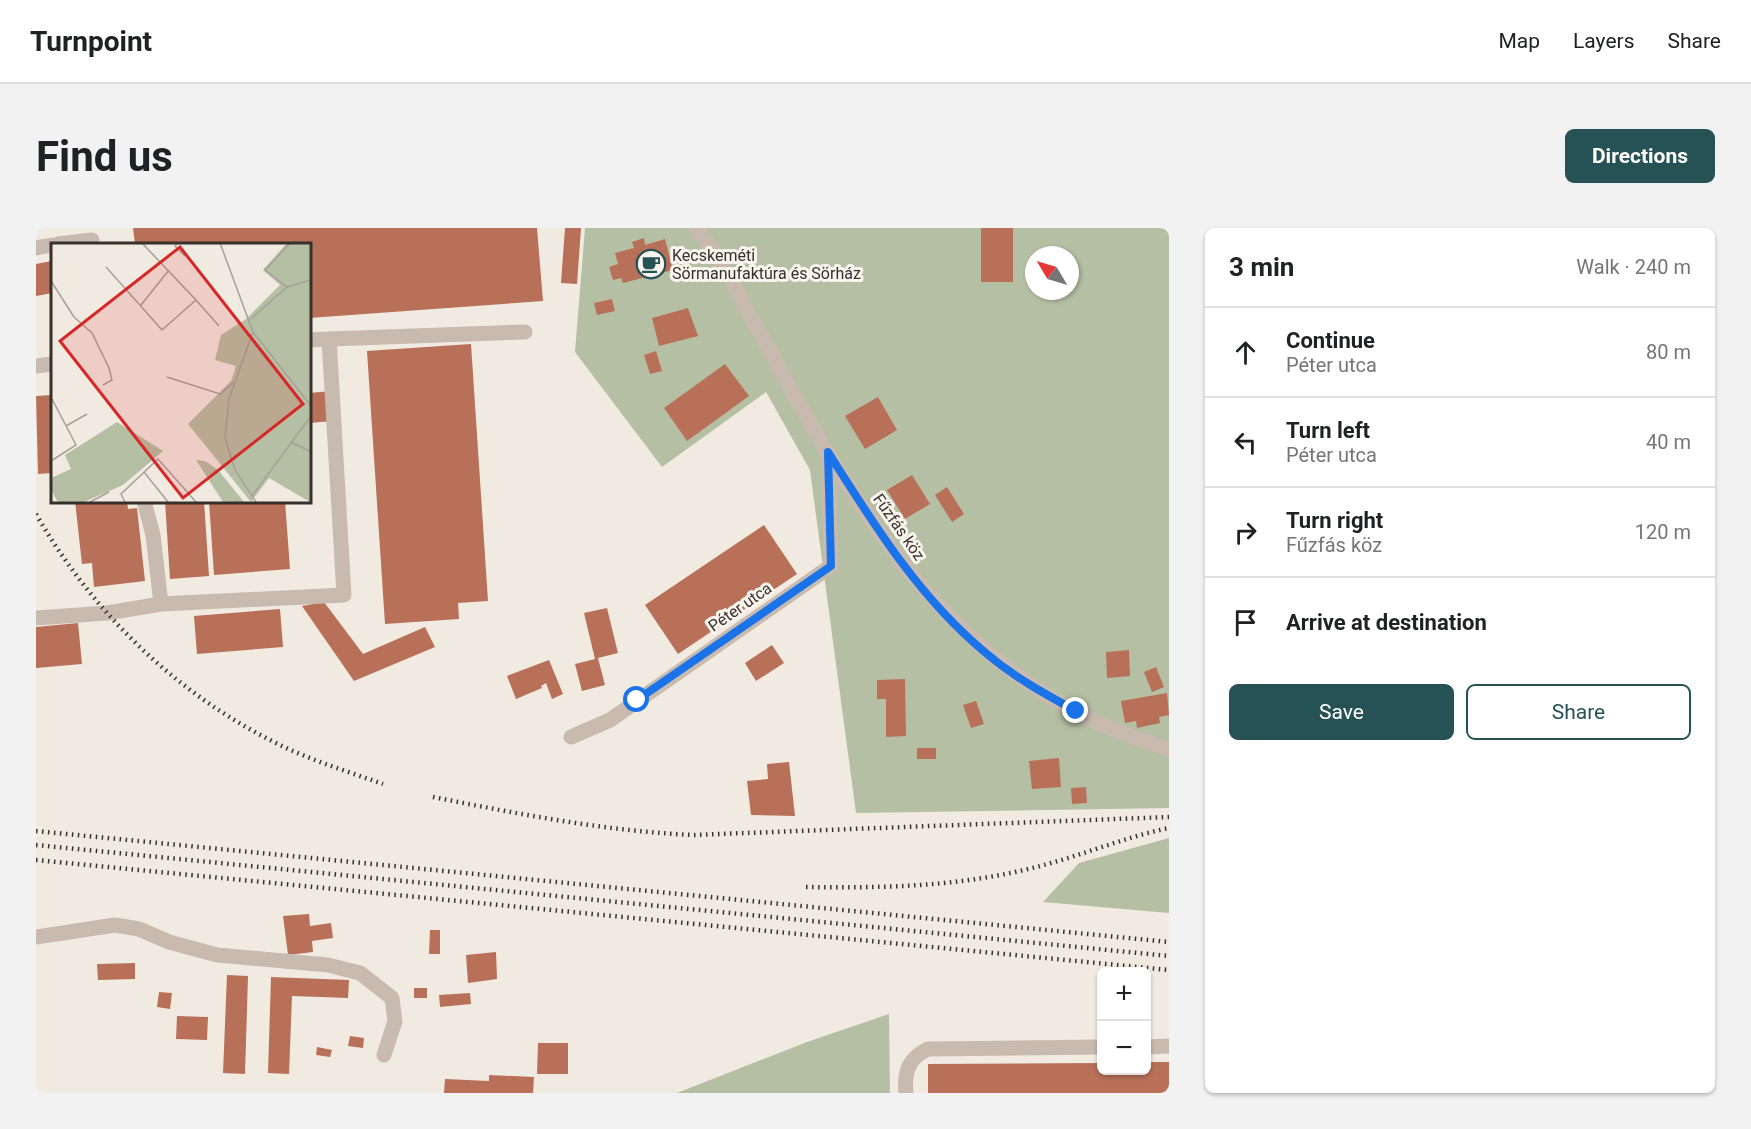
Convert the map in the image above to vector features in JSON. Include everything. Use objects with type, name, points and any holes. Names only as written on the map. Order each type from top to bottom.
[{"type":"street","name":"Fűzfás köz","points":[[696,228],[718,257],[828,452],[885,542],[940,609],[987,654],[1015,675],[1076,711],[1133,738],[1169,750]]},
{"type":"street","points":[[66,243],[92,240]]},
{"type":"street","points":[[36,248],[51,245]]},
{"type":"street","points":[[310,340],[525,332]]},
{"type":"street","points":[[36,618],[107,613],[161,604],[344,596],[329,339]]},
{"type":"street","points":[[36,366],[51,363]]},
{"type":"street","name":"Péter utca","points":[[571,737],[610,720],[831,566],[828,452]]},
{"type":"street","points":[[144,502],[153,535],[161,604]]},
{"type":"street","points":[[36,937],[115,925],[139,929],[169,942],[217,955],[328,965],[360,973],[392,998],[395,1021],[384,1055]]},
{"type":"street","points":[[1151,1047],[1169,1046]]},
{"type":"street","points":[[906,1093],[905,1078],[909,1065],[917,1054],[928,1049],[1097,1047]]},
{"type":"green space","points":[[585,228],[1169,228],[1169,808],[856,813],[810,470],[766,392],[662,467],[575,352]]},
{"type":"green space","points":[[1169,838],[1169,913],[1043,902],[1079,863]]},
{"type":"green space","points":[[889,1014],[890,1093],[677,1093],[807,1042]]},
{"type":"building","points":[[133,228],[537,228],[543,301],[310,318],[310,243],[135,243]]},
{"type":"building","points":[[565,228],[581,228],[577,284],[561,283]]},
{"type":"building","points":[[981,228],[1013,228],[1013,282],[981,282]]},
{"type":"building","points":[[644,238],[645,245],[665,239],[673,270],[623,283],[621,278],[613,280],[609,267],[618,264],[615,253],[634,248],[632,242]]},
{"type":"building","points":[[51,261],[51,293],[36,296],[36,264]]},
{"type":"building","points":[[612,299],[615,311],[597,315],[594,303]]},
{"type":"building","points":[[688,308],[698,336],[659,346],[652,318]]},
{"type":"building","points":[[471,344],[488,601],[458,603],[459,619],[385,624],[367,351]]},
{"type":"building","points":[[656,351],[662,371],[650,374],[644,355]]},
{"type":"building","points":[[725,364],[749,396],[687,441],[664,408]]},
{"type":"building","points":[[331,391],[333,421],[310,423],[310,393]]},
{"type":"building","points":[[51,395],[51,473],[38,474],[36,396]]},
{"type":"building","points":[[878,397],[897,430],[865,449],[845,416]]},
{"type":"building","points":[[912,475],[930,504],[905,519],[887,490]]},
{"type":"building","points":[[947,487],[964,514],[952,522],[935,495]]},
{"type":"building","points":[[75,502],[127,502],[128,509],[137,508],[145,581],[94,587],[92,563],[82,564]]},
{"type":"building","points":[[165,502],[204,502],[209,576],[170,579]]},
{"type":"building","points":[[209,502],[285,502],[290,569],[214,575]]},
{"type":"building","points":[[764,525],[797,574],[678,654],[645,605]]},
{"type":"building","points":[[324,602],[363,654],[425,627],[435,647],[354,681],[302,606]]},
{"type":"building","points":[[607,608],[618,653],[598,658],[605,685],[582,691],[575,664],[595,659],[584,613]]},
{"type":"building","points":[[280,609],[283,647],[197,654],[194,616]]},
{"type":"building","points":[[78,623],[82,664],[36,668],[36,627]]},
{"type":"building","points":[[772,645],[784,663],[756,681],[745,663]]},
{"type":"building","points":[[1129,650],[1130,676],[1107,678],[1106,652]]},
{"type":"building","points":[[549,660],[563,694],[552,699],[546,683],[541,686],[542,688],[516,699],[507,676]]},
{"type":"building","points":[[1156,667],[1164,687],[1152,692],[1144,672]]},
{"type":"building","points":[[905,679],[906,736],[886,737],[886,699],[877,699],[877,680]]},
{"type":"building","points":[[1167,693],[1169,715],[1159,717],[1160,723],[1137,728],[1136,721],[1125,723],[1121,701]]},
{"type":"building","points":[[976,701],[984,724],[971,728],[963,705]]},
{"type":"building","points":[[917,748],[936,748],[936,759],[917,759]]},
{"type":"building","points":[[1059,758],[1061,787],[1032,789],[1029,761]]},
{"type":"building","points":[[789,762],[795,816],[751,815],[747,781],[768,779],[767,764]]},
{"type":"building","points":[[1086,787],[1087,803],[1072,804],[1071,788]]},
{"type":"building","points":[[309,914],[310,926],[331,923],[333,938],[312,941],[313,952],[288,955],[283,916]]},
{"type":"building","points":[[430,930],[440,930],[440,954],[429,954]]},
{"type":"building","points":[[496,952],[497,979],[468,983],[466,955]]},
{"type":"building","points":[[135,963],[135,979],[98,980],[97,964]]},
{"type":"building","points":[[227,975],[248,976],[245,1074],[223,1073]]},
{"type":"building","points":[[271,977],[349,980],[348,998],[292,996],[289,1074],[268,1073]]},
{"type":"building","points":[[414,988],[427,988],[427,998],[414,998]]},
{"type":"building","points":[[159,992],[172,993],[170,1009],[157,1007]]},
{"type":"building","points":[[470,993],[471,1004],[440,1007],[439,995]]},
{"type":"building","points":[[177,1016],[208,1017],[207,1040],[176,1039]]},
{"type":"building","points":[[350,1036],[364,1038],[363,1048],[348,1046]]},
{"type":"building","points":[[538,1043],[568,1043],[568,1074],[537,1074]]},
{"type":"building","points":[[317,1047],[332,1050],[330,1057],[316,1055]]},
{"type":"building","points":[[1151,1062],[1169,1062],[1169,1093],[928,1093],[928,1064],[1097,1063],[1097,1075],[1151,1075]]},
{"type":"building","points":[[489,1075],[534,1077],[533,1093],[444,1093],[445,1079],[489,1081]]},
{"type":"railway","points":[[36,514],[84,585],[111,617],[141,648],[206,702],[280,745],[383,784]]},
{"type":"railway","points":[[433,797],[595,826],[693,835],[1169,817]]},
{"type":"railway","points":[[806,887],[890,886],[973,880],[1046,864],[1169,828]]},
{"type":"railway","points":[[36,831],[1169,942]]},
{"type":"railway","points":[[36,845],[1169,956]]},
{"type":"railway","points":[[36,860],[1169,970]]},
{"type":"place","name":"Kecskeméti Sörmanufaktúra és Sörház","points":[[651,264]]},
{"type":"route","points":[[637,700],[831,566],[828,452],[885,542],[940,609],[987,654],[1015,675],[1076,711]]}]
